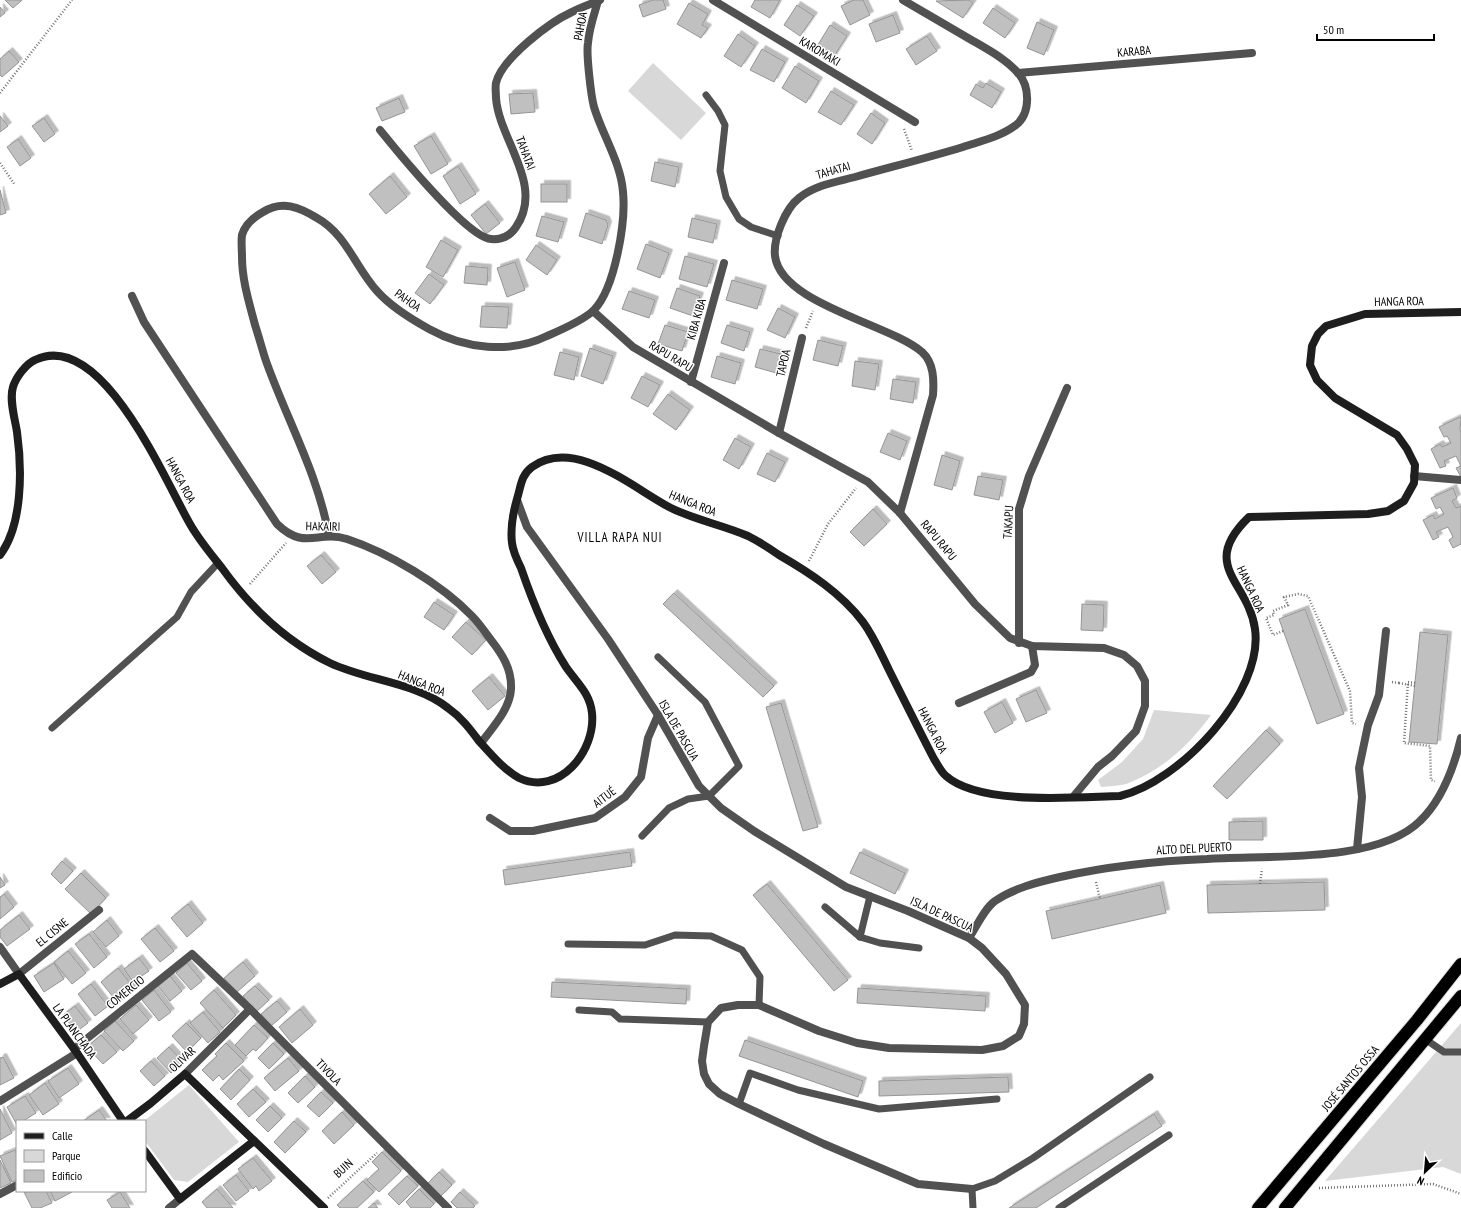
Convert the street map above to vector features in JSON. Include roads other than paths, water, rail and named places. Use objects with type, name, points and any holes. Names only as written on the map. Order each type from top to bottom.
[{"type":"highway","name":"JOSÉ SANTOS OSSA","points":[[1258,1208],[1342,1110],[1461,964]]},
{"type":"highway","points":[[1285,1208],[1461,996]]},
{"type":"street","name":"KAROMAKI","points":[[713,0],[915,122]]},
{"type":"street","name":"TAHATAI","points":[[900,513],[933,395],[935,377],[922,352],[903,341],[804,295],[781,272],[775,256],[783,218],[797,199],[817,187],[995,137],[1017,124],[1023,114],[1027,101],[1026,85],[1018,73],[995,54],[903,0]]},
{"type":"street","name":"TAHATAI","points":[[380,130],[426,186],[474,232],[489,239],[501,239],[507,236],[513,232],[523,218],[527,200],[524,181],[497,110],[496,83],[504,67],[525,43],[571,12],[599,1]]},
{"type":"street","name":"PAHOA","points":[[329,536],[324,508],[317,485],[266,361],[248,299],[242,270],[242,235],[253,217],[272,206],[298,207],[322,220],[345,244],[377,291],[398,310],[431,330],[462,342],[492,348],[524,344],[541,339],[564,328],[593,311],[603,295],[616,259],[622,229],[623,191],[611,148],[594,105],[587,44],[599,1]]},
{"type":"street","name":"KARABA","points":[[1018,73],[1252,53]]},
{"type":"street","name":"KIBA KIBA","points":[[691,382],[724,263]]},
{"type":"street","name":"HAKAIRI","points":[[132,296],[144,322],[277,524],[287,534],[316,539],[329,536],[346,539],[371,549],[424,577],[473,616],[507,664],[511,688],[509,704],[481,743]]},
{"type":"street","name":"RAPU RAPU","points":[[593,311],[633,347],[779,433],[868,482],[900,513],[975,604],[1002,632],[1019,643],[1032,646],[1104,648],[1124,655],[1137,666],[1145,681],[1145,706],[1136,731],[1112,756],[1098,767],[1073,797]]},
{"type":"street","name":"HANGA ROA","points":[[0,554],[5,548],[16,526],[20,460],[13,410],[12,388],[25,366],[34,360],[52,354],[63,355],[77,361],[89,369],[132,418],[160,466],[192,527],[242,594],[285,635],[307,650],[334,665],[432,698],[448,707],[467,725],[481,743],[505,768],[518,777],[533,782],[551,782],[566,773],[576,764],[586,746],[593,719],[590,697],[564,664],[532,598],[512,545],[511,514],[517,500],[522,476],[532,466],[552,457],[579,460],[606,469],[629,481],[648,496],[676,511],[749,537],[824,582],[862,621],[874,640],[934,759],[946,776],[961,786],[984,792],[1028,797],[1120,796],[1133,793],[1170,771],[1200,746],[1230,709],[1246,681],[1254,654],[1255,629],[1248,606],[1227,569],[1227,555],[1231,541],[1245,521],[1249,517],[1368,514],[1388,511],[1404,501],[1414,483],[1415,465],[1408,449],[1397,435],[1335,398],[1317,380],[1310,365],[1312,346],[1318,334],[1326,326],[1364,314],[1461,312]]},
{"type":"street","name":"TAPOA","points":[[779,433],[802,338]]},
{"type":"street","name":"TAKAPU","points":[[1019,643],[1019,509],[1029,476],[1067,388]]},
{"type":"street","points":[[1414,476],[1461,480]]},
{"type":"street","name":"ISLA DE PASCUA","points":[[517,500],[526,527],[608,639],[658,715],[699,786],[721,808],[823,874],[846,887],[908,911],[969,938],[982,948],[1006,974],[1025,1005],[1024,1024],[1019,1036],[1003,1046],[982,1050],[889,1048],[857,1043],[819,1031],[759,1005],[738,1005],[721,1008],[708,1022]]},
{"type":"street","points":[[1357,849],[1361,808],[1359,768],[1368,725],[1378,695],[1386,632]]},
{"type":"street","points":[[959,703],[1031,672],[1035,664],[1032,646]]},
{"type":"street","name":"AITUÉ","points":[[490,818],[510,831],[533,832],[595,818],[625,797],[641,777],[648,738],[658,715]]},
{"type":"street","name":"ALTO DEL PUERTO","points":[[969,938],[994,902],[1007,894],[1030,885],[1094,870],[1160,862],[1328,853],[1377,845],[1403,833],[1420,822],[1432,807],[1456,756],[1461,738]]},
{"type":"street","name":"EL CISNE","points":[[19,974],[100,910]]},
{"type":"street","points":[[0,947],[19,974],[0,984]]},
{"type":"street","name":"TIVOLA","points":[[192,954],[250,1009],[448,1208]]},
{"type":"street","name":"COMERCIO","points":[[0,1100],[76,1051],[192,954]]},
{"type":"street","name":"LA PLANCHADA","points":[[19,974],[76,1051],[122,1120]]},
{"type":"street","name":"OLIVAR","points":[[128,1120],[151,1103],[184,1074],[250,1009]]},
{"type":"street","points":[[708,1022],[702,1061],[704,1074],[709,1084],[720,1094],[738,1104],[824,1144],[918,1184],[972,1189]]},
{"type":"street","points":[[184,1074],[320,1207]]},
{"type":"street","points":[[168,1208],[254,1142]]},
{"type":"street","points":[[146,1152],[180,1199]]},
{"type":"street","points":[[0,1194],[16,1186]]},
{"type":"lane","points":[[706,95],[718,111],[725,125],[720,171],[726,197],[739,219],[751,227],[778,236]]},
{"type":"lane","points":[[52,728],[177,617],[191,592],[218,563]]},
{"type":"lane","points":[[642,836],[669,808],[688,799],[709,796],[739,766],[705,702],[658,657]]},
{"type":"lane","points":[[860,937],[870,896]]},
{"type":"lane","points":[[825,907],[860,937],[880,943],[919,948]]},
{"type":"lane","points":[[568,944],[645,946],[675,935],[711,936],[742,950],[760,977],[759,1005]]},
{"type":"lane","points":[[579,1010],[612,1012],[620,1019],[708,1022]]},
{"type":"lane","points":[[1425,1039],[1444,1052],[1461,1052]]},
{"type":"lane","points":[[738,1104],[750,1073],[798,1090],[879,1109],[997,1099]]},
{"type":"lane","points":[[973,1208],[972,1189],[995,1181],[1033,1158],[1150,1077]]},
{"type":"lane","points":[[1059,1208],[1169,1135]]},
{"type":"district","name":"VILLA RAPA NUI","points":[[620,537]]}]
